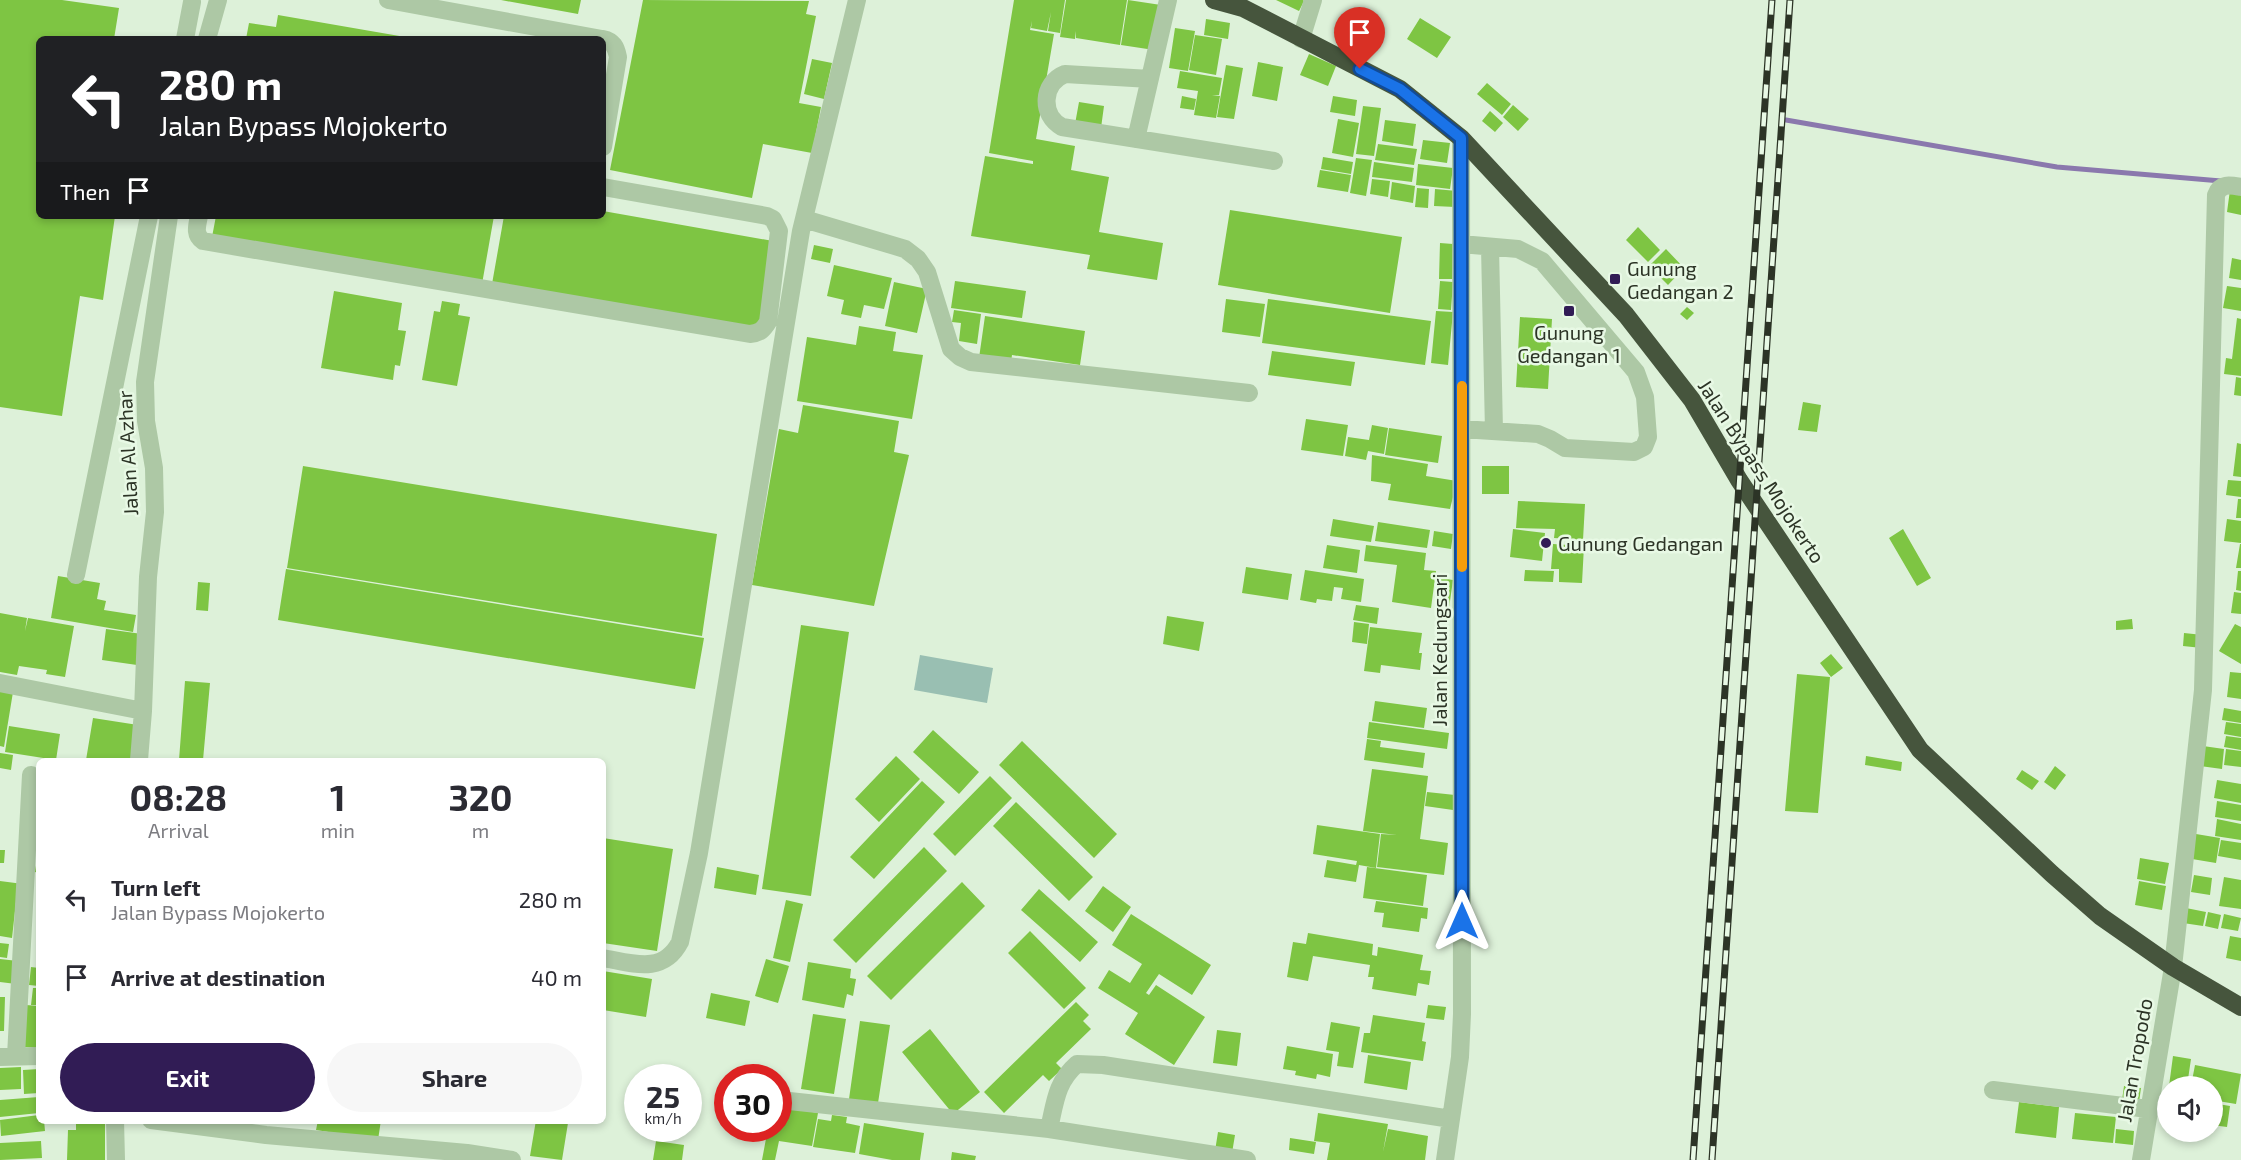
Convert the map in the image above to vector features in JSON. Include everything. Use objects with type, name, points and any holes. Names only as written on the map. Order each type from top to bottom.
[{"type":"highway","name":"Jalan Bypass Mojokerto","points":[[1214,0],[1243,8],[1400,89],[1461,138],[1626,315],[1692,400],[1739,480],[1920,750],[2100,916],[2173,967],[2241,1007]]},
{"type":"street","points":[[208,36],[218,0]]},
{"type":"street","points":[[388,0],[586,36]]},
{"type":"street","points":[[606,959],[641,965],[652,964],[665,961],[675,953],[680,942],[699,854],[804,219],[857,0]]},
{"type":"street","points":[[1136,139],[1168,0]]},
{"type":"street","points":[[1301,39],[1313,0]]},
{"type":"street","points":[[185,36],[189,1]]},
{"type":"street","points":[[606,40],[616,48],[618,57],[606,129]]},
{"type":"street","points":[[1150,79],[1065,74],[1054,80],[1048,92],[1048,112],[1055,123],[1062,127],[1274,161]]},
{"type":"street","name":"Jalan Kedungsari","points":[[1445,1160],[1460,1057],[1462,1014],[1461,138]]},
{"type":"street","name":"Jalan Tropodo","points":[[2141,1160],[2173,967],[2203,690],[2216,195],[2220,187],[2227,185],[2241,187]]},
{"type":"street","points":[[198,219],[196,233],[203,241],[750,334],[758,333],[764,328],[768,322],[779,231],[773,219],[767,216],[606,188]]},
{"type":"street","points":[[76,575],[148,219]]},
{"type":"street","name":"Jalan Al Azhar","points":[[139,758],[148,577],[155,512],[154,468],[146,421],[145,382],[169,219]]},
{"type":"street","points":[[804,219],[905,249],[918,259],[927,272],[951,348],[960,357],[971,362],[1249,393]]},
{"type":"street","points":[[1461,244],[1518,249],[1542,261],[1636,372],[1645,397],[1648,437],[1644,447],[1634,452],[1565,448],[1538,434],[1462,429]]},
{"type":"street","points":[[1490,247],[1494,431]]},
{"type":"street","points":[[0,683],[143,711]]},
{"type":"street","points":[[32,775],[8,1056],[36,1056]]},
{"type":"street","points":[[1049,1129],[1059,1085],[1067,1072],[1077,1064],[1103,1065],[1451,1119]]},
{"type":"street","points":[[1993,1090],[2148,1109]]},
{"type":"street","points":[[792,1101],[1049,1129],[1247,1160]]},
{"type":"street","points":[[115,1124],[116,1160]]},
{"type":"street","points":[[182,1124],[266,1135],[467,1153],[512,1160]]},
{"type":"shaded area","points":[[920,655],[993,668],[987,703],[914,690]]},
{"type":"building","points":[[0,0],[62,0],[119,8],[114,36],[36,36],[36,219],[115,219],[103,300],[80,296],[62,416],[0,407]]},
{"type":"building","points":[[501,0],[581,0],[578,14]]},
{"type":"building","points":[[643,0],[809,1],[806,14],[816,16],[799,103],[821,107],[812,153],[763,144],[752,198],[610,170]]},
{"type":"building","points":[[1014,0],[1065,0],[1060,33],[1048,31],[1051,12],[1047,31],[1031,28],[1032,21],[1030,30],[1054,34],[1036,139],[1075,146],[1071,170],[1109,177],[1099,232],[1163,243],[1157,280],[1087,269],[1090,255],[971,236],[985,156],[1033,164],[1033,161],[989,153]]},
{"type":"building","points":[[1066,0],[1127,0],[1120,45],[1076,38],[1076,31],[1075,39],[1060,37]]},
{"type":"building","points":[[1128,0],[1161,5],[1154,50],[1121,45]]},
{"type":"building","points":[[1276,0],[1303,0],[1304,1],[1299,11]]},
{"type":"building","points":[[278,15],[399,36],[247,36],[249,23],[276,27]]},
{"type":"building","points":[[1420,18],[1451,37],[1437,58],[1407,39]]},
{"type":"building","points":[[1206,19],[1230,23],[1228,39],[1204,35]]},
{"type":"building","points":[[1175,28],[1195,31],[1188,71],[1169,68]]},
{"type":"building","points":[[1195,35],[1222,39],[1216,75],[1189,70]]},
{"type":"building","points":[[1309,54],[1336,66],[1328,86],[1300,75]]},
{"type":"building","points":[[812,59],[832,63],[824,99],[804,94]]},
{"type":"building","points":[[1258,62],[1283,67],[1277,101],[1252,96]]},
{"type":"building","points":[[1226,65],[1243,68],[1234,119],[1217,117]]},
{"type":"building","points":[[1180,71],[1222,78],[1219,95],[1212,95],[1220,96],[1216,118],[1194,115],[1198,91],[1177,88]]},
{"type":"building","points":[[1487,83],[1511,104],[1502,115],[1477,94]]},
{"type":"building","points":[[1182,96],[1196,99],[1194,110],[1180,108]]},
{"type":"building","points":[[1333,96],[1357,100],[1355,116],[1330,112]]},
{"type":"building","points":[[1079,102],[1104,106],[1101,128],[1075,124]]},
{"type":"building","points":[[1513,105],[1529,119],[1518,131],[1503,117]]},
{"type":"building","points":[[1363,106],[1381,108],[1374,156],[1356,154]]},
{"type":"building","points":[[1490,111],[1503,123],[1495,132],[1482,121]]},
{"type":"building","points":[[1338,119],[1359,123],[1353,157],[1332,153]]},
{"type":"building","points":[[1385,120],[1416,124],[1413,146],[1382,141]]},
{"type":"building","points":[[1423,140],[1450,143],[1447,163],[1420,159]]},
{"type":"building","points":[[1378,144],[1417,149],[1414,165],[1375,160]]},
{"type":"building","points":[[1323,157],[1353,162],[1351,174],[1321,169]]},
{"type":"building","points":[[1356,158],[1372,160],[1366,196],[1350,193]]},
{"type":"building","points":[[1374,162],[1414,168],[1412,182],[1372,177]]},
{"type":"building","points":[[1418,164],[1453,168],[1450,189],[1416,185]]},
{"type":"building","points":[[1320,170],[1351,175],[1348,192],[1317,187]]},
{"type":"building","points":[[1372,179],[1390,181],[1388,197],[1370,194]]},
{"type":"building","points":[[1392,182],[1415,186],[1413,203],[1390,199]]},
{"type":"building","points":[[1417,188],[1429,189],[1428,208],[1415,207]]},
{"type":"building","points":[[1435,189],[1457,191],[1455,207],[1434,206]]},
{"type":"building","points":[[2230,190],[2241,191],[2241,215],[2227,212]]},
{"type":"building","points":[[1230,210],[1402,237],[1390,313],[1218,285]]},
{"type":"building","points":[[606,212],[773,241],[758,330],[492,284],[503,219],[606,219]]},
{"type":"building","points":[[215,219],[493,219],[482,284],[212,237]]},
{"type":"building","points":[[1638,227],[1660,250],[1648,262],[1626,240]]},
{"type":"building","points":[[1440,243],[1453,244],[1452,279],[1439,279]]},
{"type":"building","points":[[814,245],[833,249],[830,263],[811,259]]},
{"type":"building","points":[[1666,249],[1684,268],[1668,285],[1649,266]]},
{"type":"building","points":[[2232,258],[2241,260],[2241,280],[2229,278]]},
{"type":"building","points":[[834,265],[892,278],[884,309],[864,305],[861,318],[841,314],[844,300],[827,296]]},
{"type":"building","points":[[955,281],[1026,291],[1022,318],[951,308]]},
{"type":"building","points":[[1440,281],[1453,282],[1451,310],[1438,309]]},
{"type":"building","points":[[894,282],[927,289],[917,333],[885,326]]},
{"type":"building","points":[[2227,286],[2241,288],[2241,311],[2223,308]]},
{"type":"building","points":[[334,291],[402,303],[398,330],[406,331],[400,366],[395,365],[393,380],[321,368]]},
{"type":"building","points":[[1226,299],[1265,304],[1260,337],[1222,332]]},
{"type":"building","points":[[1268,299],[1431,321],[1425,365],[1262,343]]},
{"type":"building","points":[[442,301],[460,304],[458,315],[470,317],[457,386],[422,380],[434,311],[440,312]]},
{"type":"building","points":[[1687,307],[1694,313],[1687,320],[1680,314]]},
{"type":"building","points":[[954,310],[981,314],[977,344],[959,341],[961,323],[952,322]]},
{"type":"building","points":[[1436,311],[1453,312],[1448,365],[1431,363]]},
{"type":"building","points":[[985,316],[1085,331],[1080,365],[1012,355],[1011,362],[979,358]]},
{"type":"building","points":[[1520,317],[1552,319],[1548,389],[1516,387]]},
{"type":"building","points":[[2237,318],[2241,319],[2241,376],[2224,374],[2226,358],[2232,359]]},
{"type":"building","points":[[859,326],[896,332],[893,351],[923,355],[912,419],[797,401],[807,337],[856,345]]},
{"type":"building","points":[[1272,351],[1355,362],[1351,386],[1268,375]]},
{"type":"building","points":[[2236,377],[2241,378],[2241,396],[2234,395]]},
{"type":"building","points":[[1803,402],[1821,405],[1817,432],[1798,430]]},
{"type":"building","points":[[803,405],[899,421],[894,452],[909,455],[874,606],[752,585],[779,429],[798,433]]},
{"type":"building","points":[[1306,419],[1348,425],[1343,456],[1301,450]]},
{"type":"building","points":[[1372,425],[1388,428],[1384,454],[1368,451],[1366,460],[1345,456],[1348,437],[1369,440]]},
{"type":"building","points":[[1389,428],[1442,436],[1438,463],[1385,455]]},
{"type":"building","points":[[2237,443],[2241,444],[2241,477],[2233,476]]},
{"type":"building","points":[[1372,455],[1428,464],[1426,476],[1457,481],[1450,509],[1388,500],[1391,484],[1371,481]]},
{"type":"building","points":[[303,466],[717,534],[702,636],[287,568]]},
{"type":"building","points":[[1482,466],[1509,466],[1509,494],[1482,494]]},
{"type":"building","points":[[2228,480],[2241,481],[2241,497],[2226,495]]},
{"type":"building","points":[[2238,499],[2241,499],[2241,518],[2236,518]]},
{"type":"building","points":[[1518,501],[1585,504],[1583,540],[1554,538],[1555,529],[1516,528]]},
{"type":"building","points":[[1333,519],[1374,526],[1371,542],[1330,536]]},
{"type":"building","points":[[2227,519],[2241,521],[2241,543],[2224,541]]},
{"type":"building","points":[[1378,522],[1430,530],[1427,548],[1375,541]]},
{"type":"building","points":[[1513,529],[1545,533],[1542,561],[1510,557]]},
{"type":"building","points":[[1903,529],[1931,578],[1917,586],[1889,538]]},
{"type":"building","points":[[1434,531],[1453,534],[1451,549],[1432,546]]},
{"type":"building","points":[[1553,544],[1584,546],[1582,583],[1559,582],[1559,569],[1551,569]]},
{"type":"building","points":[[2240,544],[2241,568],[2236,568]]},
{"type":"building","points":[[1327,545],[1360,550],[1357,573],[1323,568]]},
{"type":"building","points":[[1366,545],[1426,553],[1424,570],[1436,571],[1431,608],[1392,602],[1397,565],[1364,561]]},
{"type":"building","points":[[1246,567],[1292,574],[1288,600],[1242,593]]},
{"type":"building","points":[[286,569],[704,638],[695,689],[278,620]]},
{"type":"building","points":[[1305,570],[1364,579],[1361,602],[1341,599],[1343,588],[1334,587],[1332,601],[1317,599],[1316,603],[1300,600]]},
{"type":"building","points":[[1525,570],[1554,571],[1553,582],[1524,581]]},
{"type":"building","points":[[2238,571],[2241,571],[2241,591],[2236,590]]},
{"type":"building","points":[[58,576],[100,583],[97,599],[106,601],[104,610],[136,615],[133,632],[51,618]]},
{"type":"building","points":[[1440,578],[1453,580],[1449,608],[1436,606]]},
{"type":"building","points":[[198,582],[210,583],[208,611],[196,610]]},
{"type":"building","points":[[2234,592],[2241,593],[2241,614],[2231,613]]},
{"type":"building","points":[[1356,605],[1379,608],[1377,624],[1353,620]]},
{"type":"building","points":[[0,613],[27,618],[25,631],[28,618],[74,626],[65,677],[46,674],[47,670],[19,666],[17,675],[0,672]]},
{"type":"building","points":[[1167,616],[1204,622],[1199,651],[1163,644]]},
{"type":"building","points":[[2132,619],[2133,629],[2116,630],[2116,621]]},
{"type":"building","points":[[1354,622],[1369,624],[1367,644],[1352,642]]},
{"type":"building","points":[[2235,624],[2241,627],[2241,664],[2219,651]]},
{"type":"building","points":[[801,625],[849,632],[811,896],[762,889]]},
{"type":"building","points":[[1370,627],[1422,633],[1419,653],[1422,653],[1420,670],[1381,665],[1380,673],[1364,671]]},
{"type":"building","points":[[106,629],[142,634],[137,665],[102,660]]},
{"type":"building","points":[[2184,633],[2203,635],[2202,648],[2183,646]]},
{"type":"building","points":[[1831,654],[1843,668],[1831,677],[1820,663]]},
{"type":"building","points":[[2230,672],[2241,673],[2241,699],[2227,697]]},
{"type":"building","points":[[1797,674],[1830,677],[1818,813],[1785,811]]},
{"type":"building","points":[[185,681],[210,683],[203,758],[179,758]]},
{"type":"building","points":[[0,690],[13,692],[4,747],[0,746]]},
{"type":"building","points":[[1375,701],[1427,708],[1424,728],[1372,721]]},
{"type":"building","points":[[2224,708],[2241,711],[2241,723],[2222,720]]},
{"type":"building","points":[[93,718],[138,725],[132,758],[86,758]]},
{"type":"building","points":[[1369,722],[1449,733],[1447,749],[1367,738]]},
{"type":"building","points":[[2226,722],[2241,724],[2241,737],[2224,734]]},
{"type":"building","points":[[9,726],[60,734],[56,758],[5,752]]},
{"type":"building","points":[[933,730],[979,772],[959,794],[913,752]]},
{"type":"building","points":[[2226,736],[2241,738],[2241,750],[2224,747]]},
{"type":"building","points":[[1367,739],[1381,741],[1380,747],[1425,753],[1423,768],[1364,760]]},
{"type":"building","points":[[1022,741],[1117,834],[1094,858],[999,765]]},
{"type":"building","points":[[2203,746],[2224,749],[2222,769],[2200,766]]},
{"type":"building","points":[[2226,749],[2241,751],[2241,767],[2224,765]]},
{"type":"building","points":[[0,753],[13,755],[11,770],[0,768]]},
{"type":"building","points":[[896,756],[920,779],[879,822],[855,799]]},
{"type":"building","points":[[1866,756],[1902,762],[1901,771],[1865,765]]},
{"type":"building","points":[[2055,766],[2066,775],[2055,790],[2044,782]]},
{"type":"building","points":[[1372,769],[1428,776],[1420,839],[1448,843],[1444,875],[1377,867],[1381,834],[1397,835],[1363,831]]},
{"type":"building","points":[[2022,770],[2039,781],[2032,790],[2016,779]]},
{"type":"building","points":[[990,776],[1012,798],[955,856],[933,834]]},
{"type":"building","points":[[2217,780],[2241,784],[2241,803],[2214,798]]},
{"type":"building","points":[[922,781],[945,802],[874,879],[850,857]]},
{"type":"building","points":[[1427,792],[1455,795],[1453,810],[1425,806]]},
{"type":"building","points":[[2217,801],[2241,805],[2241,821],[2215,817]]},
{"type":"building","points":[[1016,802],[1093,877],[1069,901],[993,826]]},
{"type":"building","points":[[2217,819],[2241,824],[2241,840],[2215,836]]},
{"type":"building","points":[[1317,825],[1380,834],[1376,868],[1359,865],[1356,882],[1324,877],[1327,860],[1356,865],[1357,861],[1313,854]]},
{"type":"building","points":[[2196,834],[2220,838],[2216,863],[2192,859]]},
{"type":"building","points":[[606,838],[673,849],[657,951],[606,943]]},
{"type":"building","points":[[2221,840],[2241,843],[2241,860],[2218,856]]},
{"type":"building","points":[[924,847],[947,871],[856,963],[833,940]]},
{"type":"building","points":[[0,850],[5,850],[4,863],[0,863]]},
{"type":"building","points":[[2140,858],[2169,863],[2165,884],[2137,879]]},
{"type":"building","points":[[717,867],[759,875],[756,895],[714,888]]},
{"type":"building","points":[[1367,867],[1427,875],[1423,906],[1363,898]]},
{"type":"building","points":[[2194,875],[2212,878],[2210,895],[2191,892]]},
{"type":"building","points":[[2224,877],[2241,880],[2241,909],[2219,906]]},
{"type":"building","points":[[0,881],[23,884],[16,902],[12,938],[0,936]]},
{"type":"building","points":[[2139,881],[2166,886],[2162,910],[2135,905]]},
{"type":"building","points":[[962,882],[985,906],[891,1000],[867,976]]},
{"type":"building","points":[[1103,886],[1131,907],[1113,932],[1085,911]]},
{"type":"building","points":[[1039,889],[1098,942],[1080,962],[1021,910]]},
{"type":"building","points":[[786,900],[803,904],[790,962],[773,958]]},
{"type":"building","points":[[1376,901],[1428,908],[1427,919],[1421,918],[1419,932],[1382,927],[1384,913],[1374,912]]},
{"type":"building","points":[[2186,908],[2206,912],[2203,926],[2183,923]]},
{"type":"building","points":[[2208,912],[2221,915],[2218,929],[2205,926]]},
{"type":"building","points":[[1131,914],[1211,965],[1192,995],[1159,974],[1146,993],[1149,995],[1156,985],[1205,1017],[1174,1065],[1125,1034],[1138,1013],[1098,988],[1109,970],[1130,983],[1142,964],[1112,945]]},
{"type":"building","points":[[2224,914],[2241,918],[2238,931],[2221,928]]},
{"type":"building","points":[[1030,931],[1086,988],[1064,1009],[1008,953]]},
{"type":"building","points":[[1308,933],[1373,944],[1372,955],[1377,956],[1378,947],[1423,955],[1420,970],[1431,971],[1429,985],[1418,983],[1416,996],[1372,989],[1374,977],[1368,977],[1370,965],[1313,956],[1308,981],[1287,977],[1293,942],[1306,944]]},
{"type":"building","points":[[2230,936],[2241,938],[2241,961],[2226,958]]},
{"type":"building","points":[[0,943],[9,944],[7,958],[0,957]]},
{"type":"building","points":[[0,959],[18,961],[16,984],[0,982]]},
{"type":"building","points":[[766,959],[789,966],[778,1003],[755,996]]},
{"type":"building","points":[[808,962],[851,969],[850,978],[856,979],[853,996],[847,994],[844,1008],[802,1000]]},
{"type":"building","points":[[31,967],[36,968],[36,986],[29,985]]},
{"type":"building","points":[[606,971],[652,979],[646,1017],[606,1010]]},
{"type":"building","points":[[33,988],[36,988],[36,1005],[31,1005]]},
{"type":"building","points":[[711,993],[750,1001],[745,1026],[706,1018]]},
{"type":"building","points":[[0,997],[5,997],[4,1031],[0,1031]]},
{"type":"building","points":[[1076,1002],[1089,1015],[1083,1021],[1091,1029],[1056,1063],[1062,1069],[1049,1081],[1043,1075],[1004,1113],[984,1092]]},
{"type":"building","points":[[26,1005],[36,1006],[36,1048],[23,1047]]},
{"type":"building","points":[[1428,1005],[1446,1007],[1444,1020],[1426,1018]]},
{"type":"building","points":[[813,1014],[846,1019],[834,1094],[801,1089]]},
{"type":"building","points":[[1373,1015],[1425,1023],[1422,1041],[1426,1042],[1423,1061],[1361,1052],[1364,1033],[1370,1033]]},
{"type":"building","points":[[860,1021],[890,1025],[878,1103],[849,1099]]},
{"type":"building","points":[[1331,1022],[1360,1027],[1353,1068],[1337,1066],[1339,1052],[1326,1050]]},
{"type":"building","points":[[930,1029],[980,1092],[953,1114],[902,1052]]},
{"type":"building","points":[[1217,1030],[1241,1033],[1237,1066],[1213,1063]]},
{"type":"building","points":[[1287,1046],[1333,1054],[1330,1077],[1317,1074],[1316,1079],[1295,1075],[1296,1071],[1283,1069]]},
{"type":"building","points":[[1368,1055],[1411,1062],[1407,1090],[1364,1083]]},
{"type":"building","points":[[2173,1056],[2191,1059],[2188,1076],[2170,1076]]},
{"type":"building","points":[[2195,1065],[2241,1074],[2236,1104],[2223,1102],[2223,1076],[2193,1076]]},
{"type":"building","points":[[21,1067],[21,1089],[0,1090],[0,1068]]},
{"type":"building","points":[[36,1069],[36,1093],[24,1094],[23,1070]]},
{"type":"building","points":[[2124,1086],[2141,1088],[2139,1102],[2122,1100]]},
{"type":"building","points":[[36,1097],[36,1113],[0,1117],[0,1100]]},
{"type":"building","points":[[2019,1102],[2059,1107],[2056,1138],[2015,1133]]},
{"type":"building","points":[[2223,1105],[2230,1106],[2227,1127],[2223,1126]]},
{"type":"building","points":[[792,1108],[818,1113],[812,1146],[786,1142],[792,1142]]},
{"type":"building","points":[[1318,1113],[1388,1124],[1383,1152],[1388,1129],[1428,1136],[1425,1160],[1327,1160],[1330,1143],[1314,1141]]},
{"type":"building","points":[[2075,1113],[2116,1117],[2113,1143],[2072,1139]]},
{"type":"building","points":[[36,1115],[36,1124],[44,1124],[45,1131],[1,1136],[0,1120]]},
{"type":"building","points":[[832,1115],[847,1117],[846,1123],[860,1126],[855,1153],[813,1147],[818,1119],[831,1121]]},
{"type":"building","points":[[864,1123],[924,1133],[920,1160],[892,1160],[859,1154]]},
{"type":"building","points":[[76,1124],[105,1124],[105,1160],[67,1160],[68,1130],[76,1130]]},
{"type":"building","points":[[317,1124],[380,1124],[378,1140],[316,1130]]},
{"type":"building","points":[[535,1124],[568,1124],[562,1160],[530,1156]]},
{"type":"building","points":[[2116,1129],[2134,1131],[2133,1145],[2115,1143]]},
{"type":"building","points":[[1218,1132],[1235,1135],[1232,1153],[1215,1151]]},
{"type":"building","points":[[1290,1138],[1316,1142],[1314,1154],[1289,1150]]},
{"type":"building","points":[[41,1141],[42,1158],[0,1160],[0,1143]]},
{"type":"building","points":[[656,1142],[684,1145],[682,1160],[653,1160]]},
{"type":"building","points":[[765,1142],[779,1142],[775,1160],[762,1160]]},
{"type":"building","points":[[952,1152],[976,1156],[975,1160],[951,1160]]},
{"type":"waterway","points":[[1786,120],[2057,167],[2221,181]]},
{"type":"railway","points":[[1693,1160],[1772,0]]},
{"type":"railway","points":[[1712,1160],[1790,0]]},
{"type":"slow traffic","points":[[1462,386],[1462,567]]},
{"type":"place","name":"Gunung Gedangan 2","points":[[1615,279]]},
{"type":"place","name":"Gunung Gedangan 1","points":[[1569,311]]},
{"type":"place","name":"Gunung Gedangan","points":[[1546,543]]},
{"type":"route","points":[[1360,69],[1400,89],[1461,138],[1462,921]]}]
